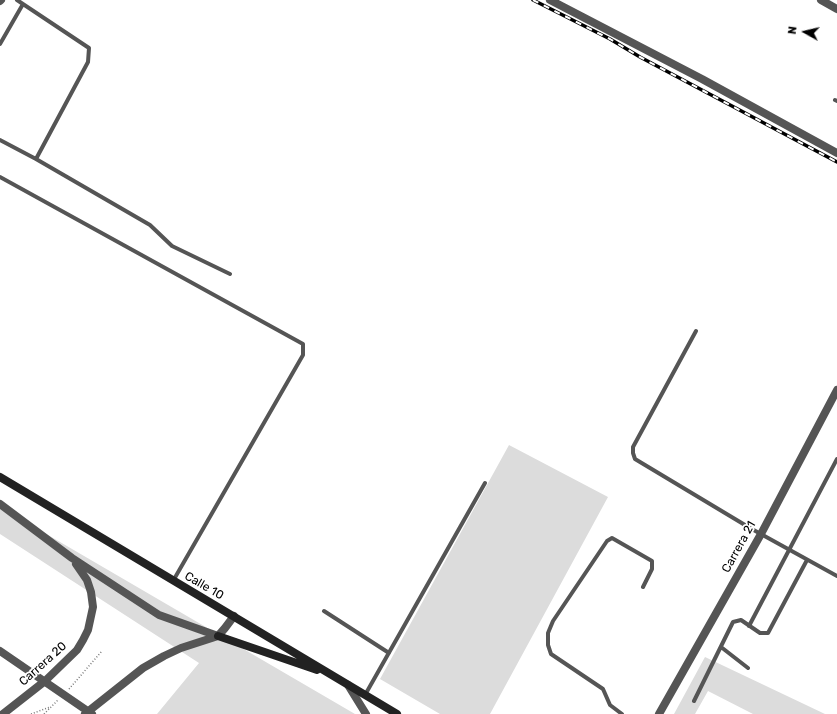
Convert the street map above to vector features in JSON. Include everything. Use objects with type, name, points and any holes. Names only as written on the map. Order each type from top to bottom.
[{"type":"main road","name":"Calle 10","points":[[0,477],[173,582],[234,616],[348,686],[397,714]]},
{"type":"main road","points":[[218,636],[286,660],[329,673]]},
{"type":"street","points":[[550,0],[702,79],[837,153]]},
{"type":"street","points":[[821,0],[837,9]]},
{"type":"street","name":"Carrera 21","points":[[659,714],[761,534],[837,390]]},
{"type":"street","points":[[0,504],[72,558],[159,615],[218,636]]},
{"type":"street","name":"Carrera 20","points":[[3,714],[45,682],[77,650],[88,630],[92,618],[92,592],[87,580],[72,558]]},
{"type":"street","points":[[0,651],[64,694],[89,713],[143,668],[181,648],[218,636],[226,628],[234,616]]},
{"type":"street","points":[[348,686],[366,714]]},
{"type":"lane","points":[[16,0],[89,48],[90,55],[36,159]]},
{"type":"lane","points":[[0,44],[23,4]]},
{"type":"lane","points":[[0,140],[36,159],[150,225],[172,246],[230,274]]},
{"type":"lane","points":[[0,177],[302,344],[303,355],[173,582]]},
{"type":"lane","points":[[696,331],[633,447],[635,459],[761,534],[837,576]]},
{"type":"lane","points":[[749,626],[837,459]]},
{"type":"lane","points":[[365,696],[485,483]]},
{"type":"lane","points":[[622,714],[610,705],[603,689],[551,654],[548,645],[548,633],[553,621],[607,541],[612,538],[652,561],[652,569],[643,587]]},
{"type":"lane","points":[[694,701],[733,622],[741,620],[760,633],[768,633],[807,560]]},
{"type":"lane","points":[[324,611],[389,653]]},
{"type":"lane","points":[[721,646],[748,668]]},
{"type":"path","points":[[44,714],[102,651]]},
{"type":"path","points":[[31,714],[51,707]]},
{"type":"shaded area","points":[[509,445],[608,497],[490,714],[440,714],[380,679]]},
{"type":"shaded area","points":[[0,507],[355,714],[157,714],[199,663],[0,534]]},
{"type":"shaded area","points":[[705,657],[825,714],[753,714],[708,691],[695,714],[674,714]]},
{"type":"railway","points":[[533,0],[610,39],[640,57],[837,162]]}]
